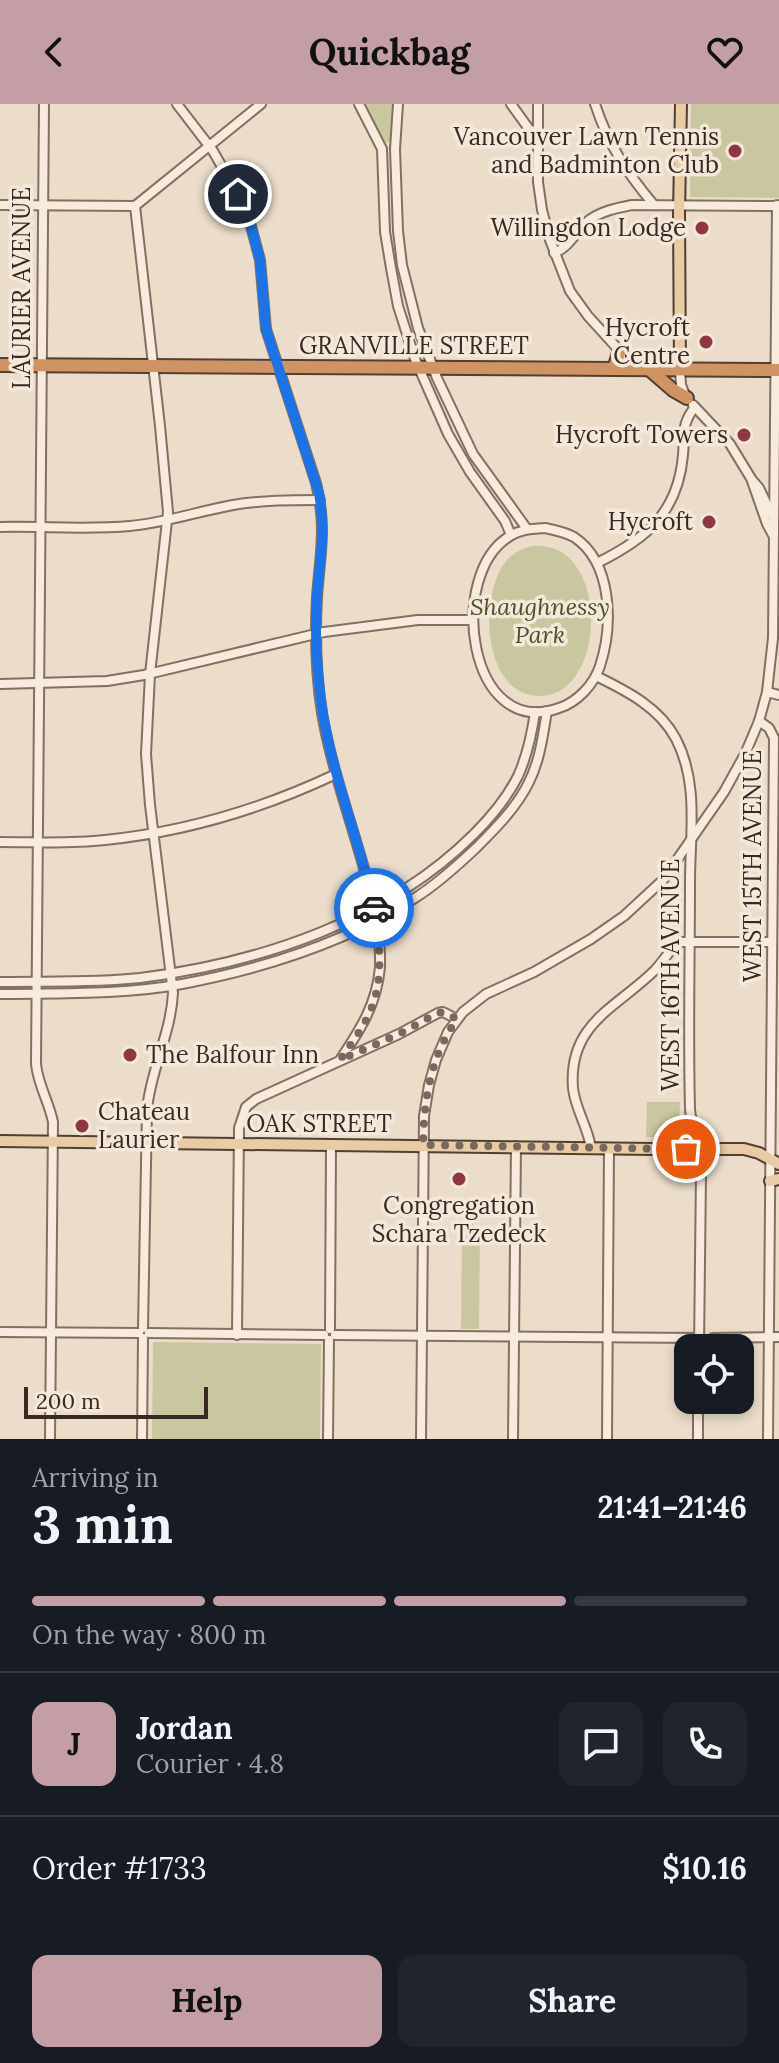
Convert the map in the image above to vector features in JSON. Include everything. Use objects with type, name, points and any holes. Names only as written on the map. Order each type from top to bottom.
[{"type":"highway","points":[[619,353],[619,369]]},
{"type":"highway","name":"GRANVILLE STREET","points":[[0,365],[778,370]]},
{"type":"highway","points":[[650,370],[691,402]]},
{"type":"main road","points":[[680,370],[681,104]]},
{"type":"main road","name":"OAK STREET","points":[[0,1141],[744,1149],[775,1162]]},
{"type":"street","name":"LAURIER AVENUE","points":[[44,104],[36,982],[37,1072],[51,1110],[53,1141],[50,1439]]},
{"type":"street","points":[[177,104],[209,146],[242,202],[255,236],[263,279],[266,329],[320,500],[323,545],[316,634],[322,711],[336,774],[374,907],[380,963],[378,988],[368,1016],[340,1060]]},
{"type":"street","points":[[0,205],[135,206],[261,104]]},
{"type":"street","points":[[359,104],[382,149],[385,232],[391,268],[398,306],[419,368],[448,434],[511,535]]},
{"type":"street","points":[[398,104],[395,149],[398,231],[402,265],[415,316],[433,368],[473,454],[527,529]]},
{"type":"street","points":[[511,104],[529,129],[539,134]]},
{"type":"street","points":[[538,104],[539,194],[554,253],[570,291],[619,353]]},
{"type":"street","points":[[595,104],[612,146],[632,179],[654,205]]},
{"type":"street","points":[[382,149],[395,149]]},
{"type":"street","points":[[554,253],[566,247],[590,220],[609,210],[632,205],[778,206]]},
{"type":"street","points":[[135,206],[160,426],[167,520],[150,674],[146,754],[173,985],[170,1020],[148,1098],[142,1439]]},
{"type":"street","name":"WEST 15TH AVENUE","points":[[768,1439],[775,1180],[775,1014],[771,942],[776,854],[774,738],[769,728],[759,721],[767,692],[773,638],[776,559],[773,518],[778,370],[778,206]]},
{"type":"street","points":[[680,370],[681,385],[691,402],[730,444],[752,480],[775,533]]},
{"type":"street","points":[[597,563],[633,543],[661,518],[678,482],[683,458],[684,426],[691,402]]},
{"type":"street","points":[[752,480],[773,518]]},
{"type":"street","points":[[0,527],[109,528],[167,520],[234,505],[278,500],[320,500]]},
{"type":"street","points":[[527,529],[560,531],[587,549],[597,563],[608,612],[606,642],[590,686],[561,708],[535,712],[505,702],[495,693],[477,651],[473,620],[478,581],[488,558],[500,543],[527,529]]},
{"type":"street","points":[[0,684],[107,681],[150,674],[316,634],[418,620],[473,620]]},
{"type":"street","name":"WEST 16TH AVENUE","points":[[596,676],[635,696],[668,726],[685,759],[690,783],[690,1108],[701,1173],[699,1334]]},
{"type":"street","points":[[767,692],[779,695]]},
{"type":"street","points":[[0,994],[105,992],[173,985],[262,965],[318,946],[376,920],[435,884],[487,838],[513,809],[530,781],[540,750],[547,711]]},
{"type":"street","points":[[0,982],[105,981],[221,964],[312,936],[394,897],[463,845],[503,801],[518,776],[528,748],[535,712]]},
{"type":"street","points":[[421,1439],[425,1106],[432,1072],[444,1040],[457,1019],[473,1003],[568,953],[624,916],[663,880],[735,773],[759,721]]},
{"type":"street","points":[[0,842],[105,840],[154,832],[242,810],[336,774]]},
{"type":"street","points":[[591,1148],[573,1086],[576,1055],[587,1030],[597,1017],[656,969],[676,944],[771,942]]},
{"type":"street","points":[[237,1335],[238,1144],[240,1121],[249,1104],[438,1013],[443,1012],[457,1019]]},
{"type":"street","points":[[328,1439],[331,1145]]},
{"type":"street","points":[[513,1439],[516,1146]]},
{"type":"street","points":[[607,1439],[609,1148]]},
{"type":"street","points":[[0,1332],[674,1339]]},
{"type":"street","points":[[754,1338],[779,1337]]},
{"type":"street","points":[[698,1414],[698,1439]]},
{"type":"green space","points":[[366,104],[392,104],[391,140],[387,143],[382,140]]},
{"type":"green space","name":"Vancouver Lawn Tennis and Badminton Club","points":[[691,104],[779,104],[779,198],[690,197]]},
{"type":"green space","name":"Shaughnessy Park","points":[[532,546],[558,550],[576,566],[587,589],[591,617],[588,645],[579,670],[564,688],[542,696],[522,692],[507,681],[497,663],[489,620],[491,597],[506,561]]},
{"type":"green space","points":[[647,1102],[680,1102],[679,1137],[646,1137]]},
{"type":"green space","points":[[468,1222],[473,1223],[473,1229],[480,1229],[479,1329],[461,1329],[462,1230]]},
{"type":"green space","points":[[153,1342],[321,1344],[320,1439],[152,1439]]},
{"type":"way so far","points":[[374,908],[380,963],[378,988],[368,1016],[340,1060],[438,1013],[443,1012],[457,1019],[444,1040],[432,1072],[425,1106],[423,1145],[686,1149]]},
{"type":"place","name":"Vancouver Lawn Tennis and Badminton Club","points":[[735,151]]},
{"type":"place","name":"Willingdon Lodge","points":[[702,228]]},
{"type":"place","name":"Hycroft Centre","points":[[706,342]]},
{"type":"place","name":"Hycroft Towers","points":[[744,435]]},
{"type":"place","name":"Hycroft","points":[[709,522]]},
{"type":"place","name":"The Balfour Inn","points":[[130,1055]]},
{"type":"place","name":"Chateau Laurier","points":[[82,1126]]},
{"type":"place","name":"Congregation Schara Tzedeck","points":[[459,1179]]},
{"type":"route","points":[[238,194],[247,211],[260,260],[266,329],[319,493],[323,545],[316,643],[322,711],[329,749],[374,908]]}]
